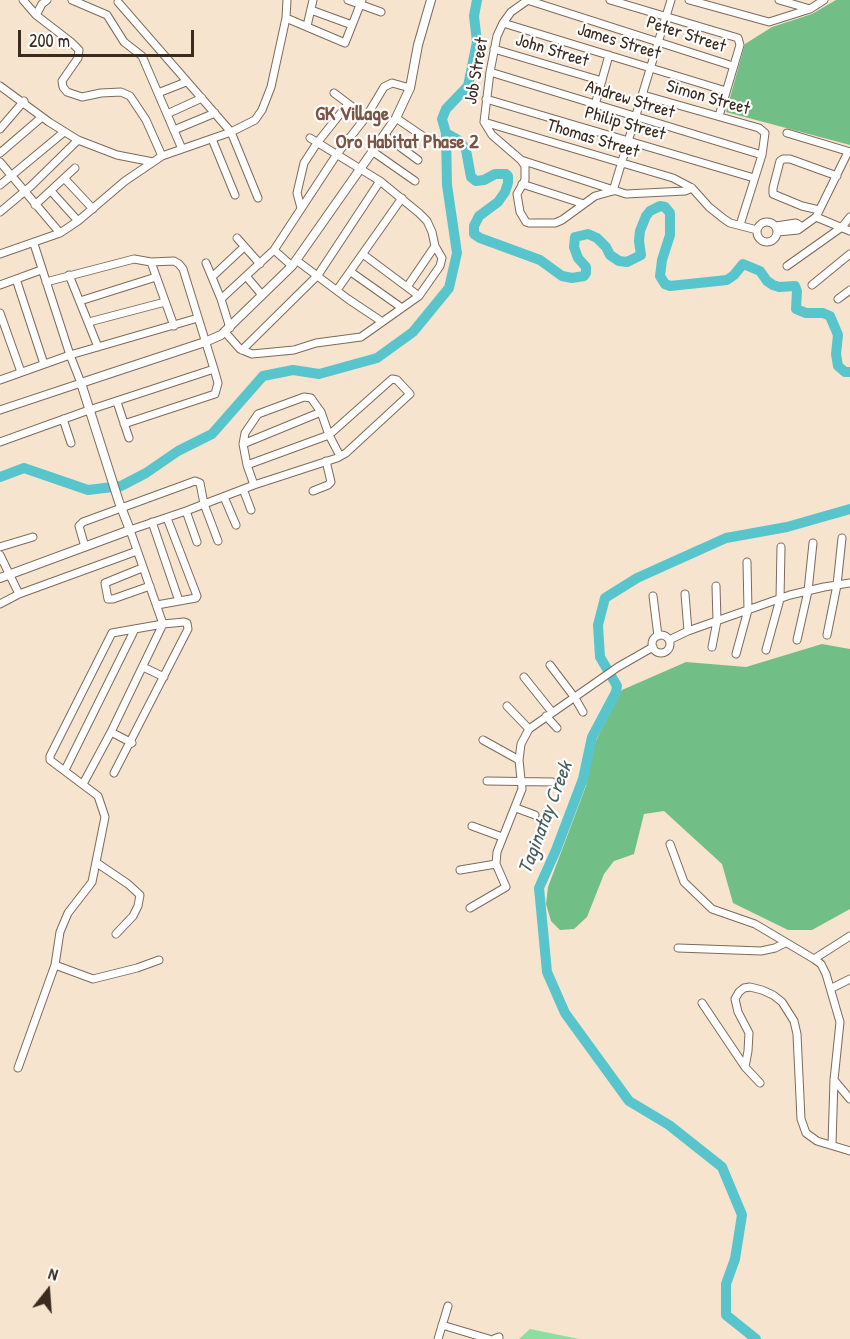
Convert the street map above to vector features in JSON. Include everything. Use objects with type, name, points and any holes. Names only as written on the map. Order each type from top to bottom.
[{"type":"street","points":[[23,0],[36,15],[79,50],[78,58],[62,81],[67,92],[82,97],[121,92],[130,96],[146,120],[162,156]]},
{"type":"street","points":[[36,15],[42,4],[48,0]]},
{"type":"street","points":[[72,0],[107,15],[124,42],[142,56],[182,149]]},
{"type":"street","points":[[0,254],[60,233],[78,222],[125,181],[162,156],[231,132],[252,122],[262,110],[271,87],[286,18],[287,0]]},
{"type":"street","points":[[307,26],[313,0]]},
{"type":"street","points":[[348,0],[361,2],[381,12]]},
{"type":"street","points":[[0,410],[205,342],[227,330],[294,263],[396,118],[410,88],[418,45],[431,0]]},
{"type":"street","name":"Job Street","points":[[521,160],[492,135],[484,122],[494,49],[503,23],[511,12],[528,0]]},
{"type":"street","name":"Peter Street","points":[[528,0],[734,66]]},
{"type":"street","points":[[610,0],[738,38],[740,45],[719,116]]},
{"type":"street","points":[[613,192],[671,0]]},
{"type":"street","points":[[689,0],[769,22],[810,9],[824,0]]},
{"type":"street","points":[[779,0],[810,9]]},
{"type":"street","points":[[118,2],[231,132],[258,198]]},
{"type":"street","points":[[286,18],[345,43],[361,2]]},
{"type":"street","points":[[311,10],[352,24]]},
{"type":"street","name":"James Street","points":[[503,23],[726,91]]},
{"type":"street","name":"John Street","points":[[494,49],[602,81]]},
{"type":"street","points":[[595,105],[609,55]]},
{"type":"street","name":"Andrew Street","points":[[490,72],[762,155]]},
{"type":"street","points":[[158,93],[186,82]]},
{"type":"street","points":[[221,299],[274,250],[337,154],[366,117],[387,84],[410,88]]},
{"type":"street","points":[[0,86],[24,101],[63,132],[78,140],[117,155],[153,162]]},
{"type":"street","points":[[334,93],[366,117]]},
{"type":"street","name":"Simon Street","points":[[642,95],[759,128],[765,133],[762,155]]},
{"type":"street","points":[[167,114],[202,98]]},
{"type":"street","name":"Philip Street","points":[[486,99],[754,178]]},
{"type":"street","points":[[0,129],[24,101]]},
{"type":"street","points":[[301,208],[297,193],[298,181],[304,164],[317,143],[348,104]]},
{"type":"street","points":[[174,130],[215,113]]},
{"type":"street","points":[[0,153],[42,117]]},
{"type":"street","points":[[396,118],[424,137]]},
{"type":"street","name":"Thomas Street","points":[[484,122],[673,178],[692,188],[716,214],[730,223],[757,230]]},
{"type":"street","points":[[0,185],[63,132]]},
{"type":"street","points":[[777,229],[773,241],[766,242],[758,237],[757,230],[764,222],[771,222],[777,229],[798,230],[818,213],[849,152],[787,133]]},
{"type":"street","points":[[384,135],[418,160]]},
{"type":"street","points":[[206,263],[221,299],[227,330],[242,350],[252,354],[294,350],[316,343],[361,337],[419,296],[441,261],[427,221],[380,181],[310,138]]},
{"type":"street","points":[[212,139],[235,195]]},
{"type":"street","points":[[0,212],[78,140]]},
{"type":"street","points":[[372,152],[415,181]]},
{"type":"street","points":[[740,225],[762,155]]},
{"type":"street","points":[[837,176],[790,159],[783,159],[780,161],[772,188],[773,194],[818,213],[850,231]]},
{"type":"street","points":[[521,160],[526,173],[517,194],[518,202],[523,219],[529,223],[544,224],[562,220],[596,196],[613,192]]},
{"type":"street","points":[[521,160],[626,195],[685,191],[692,188]]},
{"type":"street","points":[[0,162],[60,233]]},
{"type":"street","points":[[35,205],[75,168]]},
{"type":"street","points":[[668,191],[673,178]]},
{"type":"street","points":[[64,179],[93,209]]},
{"type":"street","points":[[242,350],[318,275],[380,181]]},
{"type":"street","points":[[522,184],[584,204]]},
{"type":"street","points":[[51,191],[78,222]]},
{"type":"street","points":[[337,290],[364,255],[402,198]]},
{"type":"street","points":[[787,266],[842,227],[850,217]]},
{"type":"street","points":[[237,238],[260,264]]},
{"type":"street","points":[[34,244],[120,505],[163,624],[83,784]]},
{"type":"street","points":[[406,287],[435,246]]},
{"type":"street","points":[[212,277],[244,247]]},
{"type":"street","points":[[274,250],[318,275],[381,321]]},
{"type":"street","points":[[812,285],[850,254]]},
{"type":"street","points":[[364,255],[419,296]]},
{"type":"street","points":[[46,282],[134,259],[151,262],[169,260],[179,264],[183,269],[218,383],[215,394],[124,424]]},
{"type":"street","points":[[151,262],[174,326]]},
{"type":"street","points":[[0,285],[41,270]]},
{"type":"street","points":[[351,272],[402,308]]},
{"type":"street","points":[[69,275],[98,346]]},
{"type":"street","points":[[246,276],[262,295]]},
{"type":"street","points":[[80,301],[156,278]]},
{"type":"street","points":[[16,279],[44,364]]},
{"type":"street","points":[[838,299],[850,290]]},
{"type":"street","points":[[89,322],[165,302]]},
{"type":"street","points":[[0,313],[21,372]]},
{"type":"street","points":[[0,380],[98,346],[198,318]]},
{"type":"street","points":[[0,442],[214,369]]},
{"type":"street","points":[[4,576],[340,456],[410,396],[409,392],[398,380],[392,379],[329,435],[247,465]]},
{"type":"street","points":[[254,485],[243,444],[245,433],[258,414],[304,397],[311,398],[321,412],[340,456]]},
{"type":"street","points":[[117,402],[129,438]]},
{"type":"street","points":[[243,444],[321,412]]},
{"type":"street","points":[[63,419],[71,443]]},
{"type":"street","points":[[313,490],[331,482],[326,461]]},
{"type":"street","points":[[85,547],[79,529],[80,524],[120,505],[195,481],[200,483],[204,504],[218,541]]},
{"type":"street","points":[[243,489],[251,510]]},
{"type":"street","points":[[224,497],[236,525]]},
{"type":"street","points":[[186,511],[197,542]]},
{"type":"street","points":[[157,605],[196,598],[197,594],[166,518]]},
{"type":"street","points":[[152,522],[179,600]]},
{"type":"street","points":[[0,548],[33,537]]},
{"type":"street","points":[[827,635],[837,585],[842,538]]},
{"type":"street","points":[[797,640],[808,591],[813,543]]},
{"type":"street","points":[[766,650],[780,600],[781,547]]},
{"type":"street","points":[[0,604],[19,594],[137,551]]},
{"type":"street","points":[[0,555],[4,576],[19,594]]},
{"type":"street","points":[[736,654],[748,610],[747,562]]},
{"type":"street","points":[[142,568],[105,583],[106,595],[108,599],[112,599],[150,586]]},
{"type":"street","points":[[669,640],[688,631],[808,591],[850,584]]},
{"type":"street","points":[[712,647],[717,621],[716,586]]},
{"type":"street","points":[[685,594],[688,631]]},
{"type":"street","points":[[653,596],[658,636]]},
{"type":"street","points":[[18,1068],[55,965],[60,932],[68,913],[92,882],[104,812],[98,796],[50,759],[111,635],[184,622],[189,626],[132,742],[114,773]]},
{"type":"street","points":[[65,770],[135,629]]},
{"type":"street","points":[[663,635],[669,640],[670,646],[665,652],[657,651],[653,647],[654,639],[658,636],[663,635]]},
{"type":"street","points":[[470,908],[506,887],[496,864],[502,837],[522,789],[519,760],[521,744],[529,729],[618,667],[653,647]]},
{"type":"street","points":[[550,665],[583,712]]},
{"type":"street","points":[[143,667],[164,677]]},
{"type":"street","points":[[524,677],[557,728]]},
{"type":"street","points":[[507,706],[529,729]]},
{"type":"street","points":[[111,732],[132,742]]},
{"type":"street","points":[[483,740],[519,760]]},
{"type":"street","points":[[487,781],[552,782]]},
{"type":"street","points":[[516,808],[535,815]]},
{"type":"street","points":[[472,826],[502,837]]},
{"type":"street","points":[[670,844],[684,882],[712,909],[755,924],[821,964],[832,988],[840,1022],[834,1080],[832,1144]]},
{"type":"street","points":[[97,863],[140,895],[133,916],[116,934]]},
{"type":"street","points":[[460,870],[496,864]]},
{"type":"street","points":[[814,959],[850,936]]},
{"type":"street","points":[[678,948],[761,951],[786,944]]},
{"type":"street","points":[[55,965],[93,979],[159,960]]},
{"type":"street","points":[[832,988],[850,980]]},
{"type":"street","points":[[745,1067],[749,1033],[738,1012],[735,999],[739,992],[750,987],[773,995],[789,1012],[797,1034],[803,1127],[810,1137],[850,1151]]},
{"type":"street","points":[[702,1003],[745,1067],[760,1083]]},
{"type":"street","points":[[840,1022],[850,1017]]},
{"type":"street","points":[[834,1080],[850,1099]]},
{"type":"street","points":[[438,1339],[448,1306]]},
{"type":"street","points":[[442,1325],[489,1339]]},
{"type":"green space","points":[[836,0],[850,0],[850,145],[726,112],[745,44],[772,27],[812,14]]},
{"type":"green space","points":[[822,644],[850,649],[850,909],[812,930],[788,930],[733,903],[722,864],[664,811],[644,814],[634,854],[614,861],[604,874],[587,917],[574,929],[560,930],[551,921],[546,904],[548,887],[586,786],[593,748],[622,690],[686,662],[746,667]]},
{"type":"green space","points":[[530,1329],[579,1339],[519,1339]]},
{"type":"waterway","points":[[0,477],[24,468],[88,490],[121,486],[146,473],[178,451],[212,434],[263,376],[293,370],[319,374],[377,358],[413,332],[449,288],[457,253],[447,185],[446,133],[442,119],[446,109],[468,86],[477,42],[474,16],[477,0]]},
{"type":"waterway","name":"Taginatay Creek","points":[[446,133],[460,141],[466,150],[471,177],[476,181],[484,180],[495,174],[508,176],[505,192],[498,202],[479,216],[474,226],[474,234],[480,238],[540,260],[562,276],[572,278],[584,276],[586,267],[578,258],[574,247],[575,237],[588,234],[597,238],[610,255],[619,261],[627,262],[641,255],[640,231],[646,216],[660,206],[665,207],[670,213],[670,235],[662,260],[660,276],[665,284],[670,286],[727,280],[743,264],[760,271],[773,285],[795,286],[796,309],[806,313],[823,313],[830,316],[838,335],[836,354],[838,366],[845,372],[850,372]]},
{"type":"waterway","name":"Taginatay Creek","points":[[756,1339],[726,1315],[726,1284],[735,1259],[742,1215],[722,1167],[669,1125],[629,1101],[565,1013],[547,972],[539,888],[583,779],[592,737],[616,692],[617,686],[600,657],[598,625],[605,598],[637,578],[726,538],[787,527],[850,509]]},
{"type":"district","name":"GK Village","points":[[352,115]]},
{"type":"district","name":"Oro Habitat Phase 2","points":[[407,143]]}]
